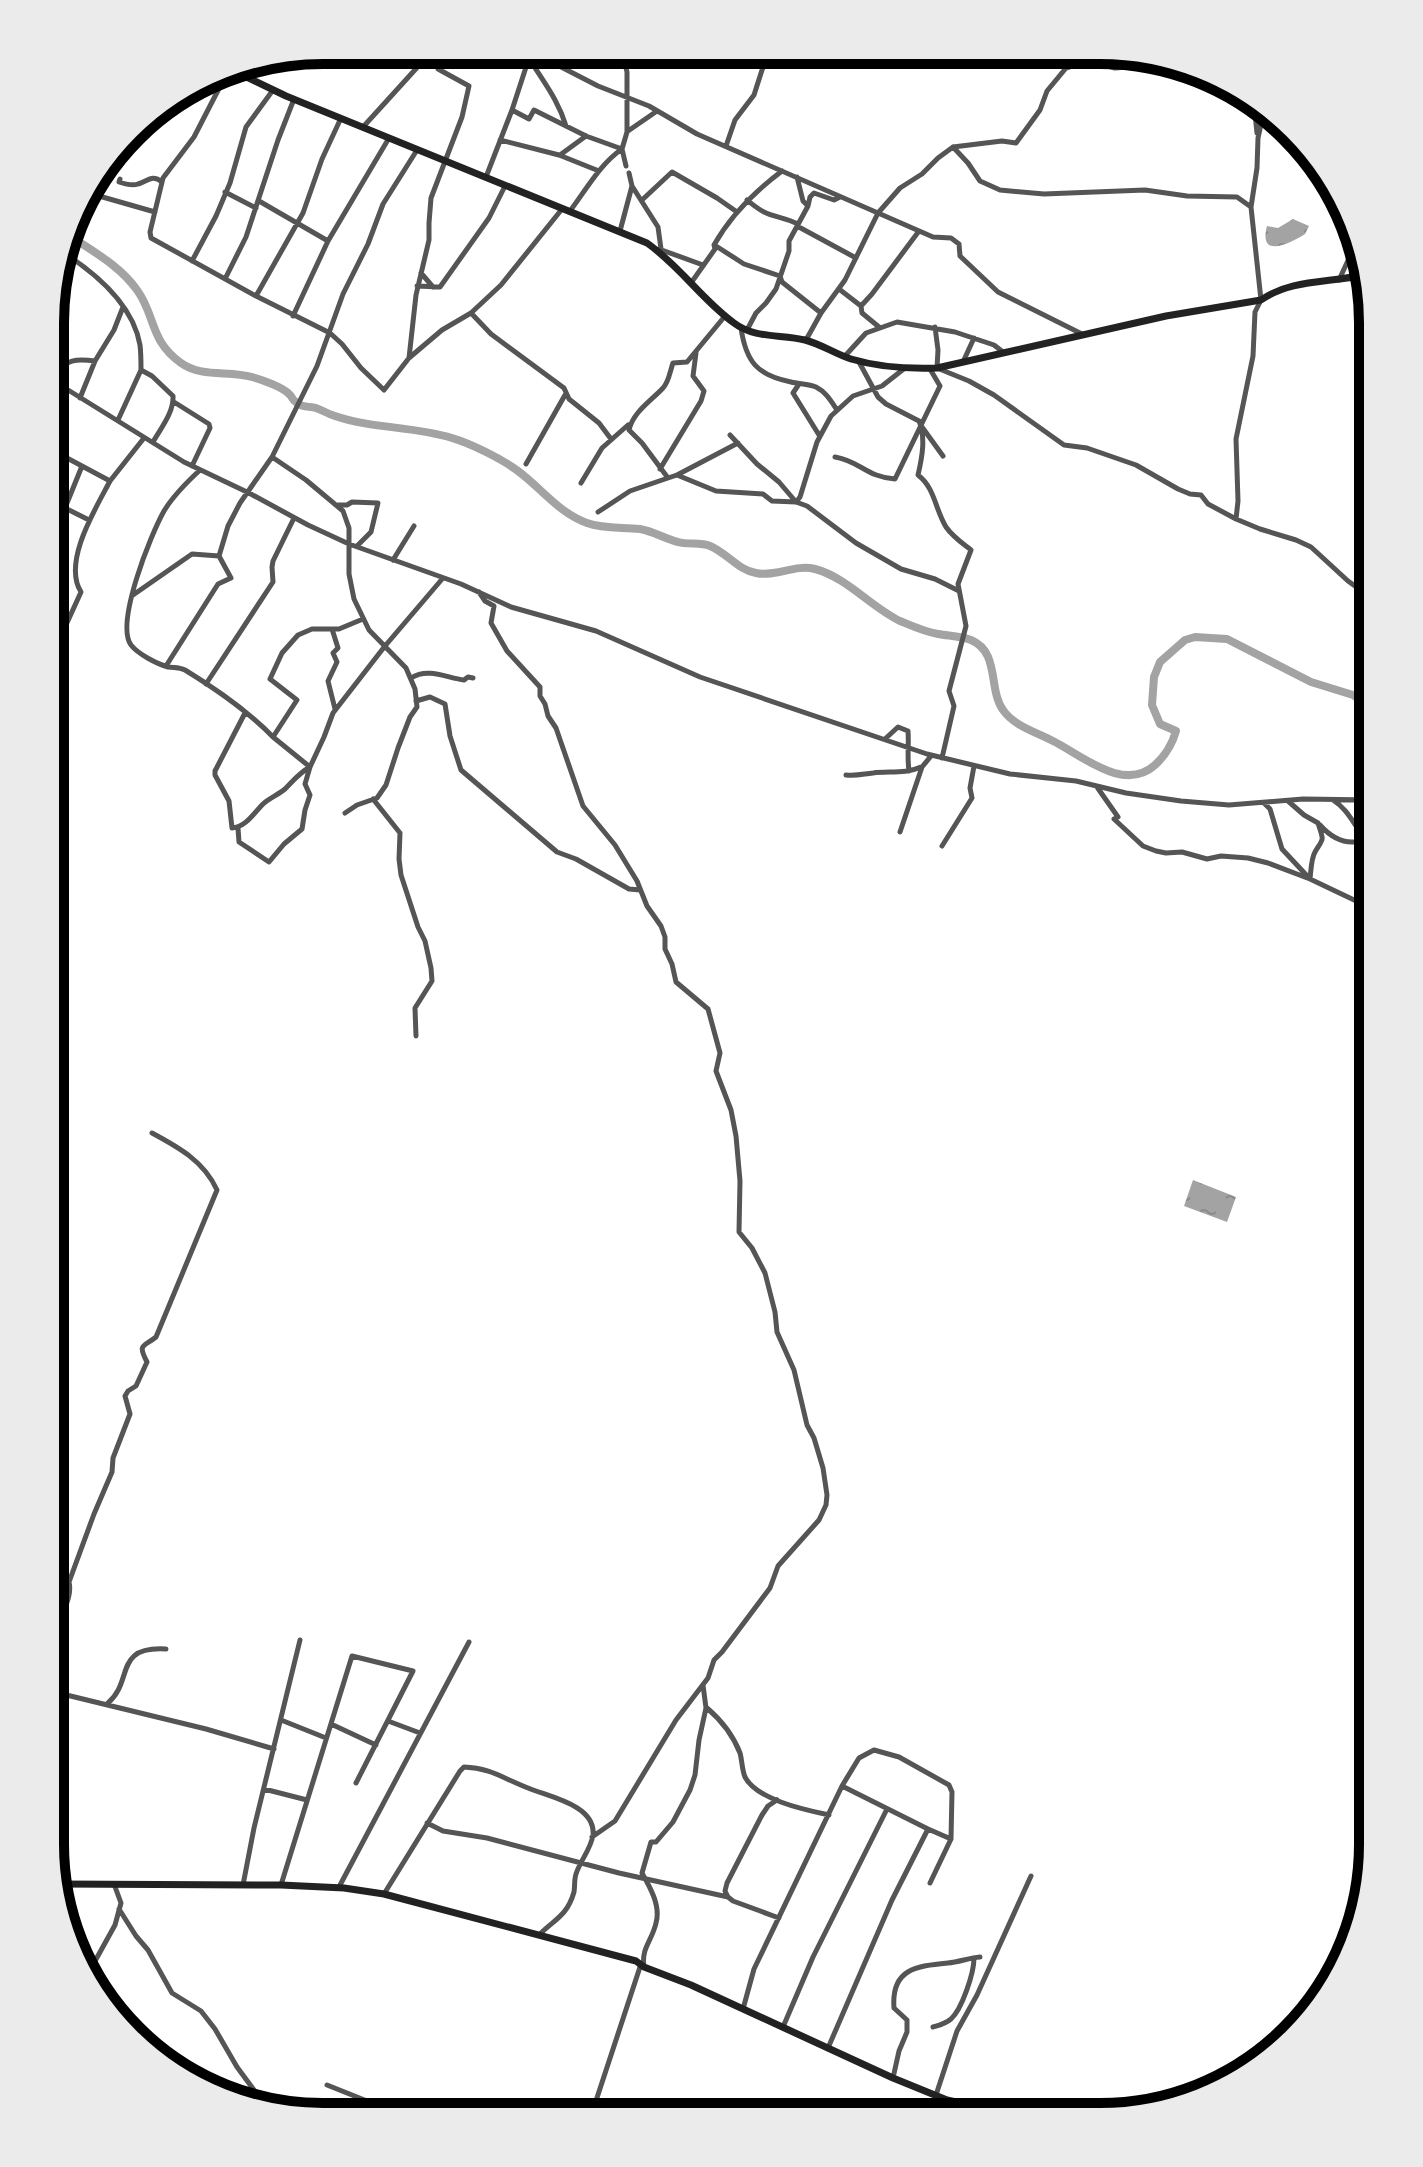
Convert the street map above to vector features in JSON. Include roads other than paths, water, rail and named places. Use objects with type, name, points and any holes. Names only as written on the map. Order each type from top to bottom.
[{"type":"street","points":[[726,146],[735,120],[754,95],[765,64]]},
{"type":"street","points":[[806,340],[839,289],[878,213],[900,188],[953,147],[1002,141],[1016,143],[1042,106],[1047,91],[1063,71],[1077,64]]},
{"type":"street","points":[[1100,64],[1115,68],[1139,67]]},
{"type":"street","points":[[363,127],[420,65]]},
{"type":"street","points":[[409,358],[417,286],[429,240],[431,198],[462,117],[469,86],[438,69],[437,65]]},
{"type":"street","points":[[486,178],[512,110],[525,65]]},
{"type":"street","points":[[535,65],[561,109],[566,126]]},
{"type":"street","points":[[553,65],[657,111],[697,134],[919,231],[933,237],[951,238],[959,244],[960,256],[989,286],[1083,335]]},
{"type":"street","points":[[625,65],[627,132],[622,149],[632,186],[658,227],[661,249]]},
{"type":"street","points":[[246,76],[445,162],[703,265]]},
{"type":"street","points":[[220,86],[194,137],[166,171],[151,238],[330,333],[384,390],[409,358],[442,330],[471,313],[508,277],[613,155],[622,149]]},
{"type":"street","points":[[192,261],[216,216],[246,127],[273,90]]},
{"type":"street","points":[[225,279],[243,245],[294,99]]},
{"type":"street","points":[[512,110],[529,119],[534,110],[586,136],[622,149]]},
{"type":"street","points":[[627,132],[657,111]]},
{"type":"street","points":[[1236,519],[1236,439],[1253,356],[1255,312],[1261,300],[1251,207],[1257,168],[1255,116]]},
{"type":"street","points":[[256,296],[303,213],[341,118]]},
{"type":"street","points":[[1258,138],[1262,121]]},
{"type":"street","points":[[559,155],[586,136]]},
{"type":"street","points":[[293,316],[328,241],[389,138]]},
{"type":"street","points":[[500,140],[559,155],[599,171]]},
{"type":"street","points":[[953,147],[980,181],[1000,190],[1044,194],[1145,190],[1187,196],[1237,197],[1251,207]]},
{"type":"street","points":[[166,666],[218,584],[231,578],[219,556],[228,526],[272,457],[330,333],[343,294],[368,244],[383,204],[417,150]]},
{"type":"street","points":[[691,283],[715,249],[714,245],[724,227],[747,200],[782,171]]},
{"type":"street","points":[[642,200],[674,172],[737,212]]},
{"type":"street","points":[[120,179],[119,182],[135,186],[153,177],[162,182]]},
{"type":"street","points":[[797,177],[803,201],[808,206]]},
{"type":"street","points":[[417,286],[440,287],[489,218],[505,186]]},
{"type":"street","points":[[620,231],[632,186]]},
{"type":"street","points":[[225,192],[297,222],[328,241]]},
{"type":"street","points":[[837,410],[819,389],[781,380],[752,363],[744,347],[744,329],[771,297],[789,251],[789,241],[810,197],[814,193],[834,200],[841,197]]},
{"type":"street","points":[[98,196],[155,212]]},
{"type":"street","points":[[747,200],[764,212],[782,216],[856,258]]},
{"type":"street","points":[[861,306],[919,231]]},
{"type":"street","points":[[714,245],[744,264],[780,276]]},
{"type":"street","points":[[652,246],[725,316],[744,329],[763,335],[806,340],[859,361],[906,368],[933,368],[963,362],[1166,316],[1261,300],[1273,292],[1309,282],[1355,277]]},
{"type":"street","points":[[1338,281],[1350,256]]},
{"type":"street","points":[[72,259],[94,275],[123,307],[140,343],[141,370],[117,420]]},
{"type":"street","points":[[421,273],[434,288]]},
{"type":"street","points":[[780,276],[782,282],[821,313]]},
{"type":"street","points":[[839,289],[861,306],[862,313],[879,327]]},
{"type":"street","points":[[80,398],[123,307]]},
{"type":"street","points":[[471,313],[491,334],[564,388],[565,395],[526,464]]},
{"type":"street","points":[[581,483],[602,448],[666,386],[673,363],[687,362],[725,316]]},
{"type":"street","points":[[844,357],[866,333],[897,322],[935,327],[994,345],[1004,352]]},
{"type":"street","points":[[835,457],[849,459],[878,477],[895,479],[940,386],[933,368],[938,350],[935,327]]},
{"type":"street","points":[[963,362],[974,338]]},
{"type":"street","points":[[660,469],[701,401],[704,391],[693,376],[696,352]]},
{"type":"street","points":[[64,365],[80,358],[95,361]]},
{"type":"street","points":[[859,361],[878,397],[919,421],[943,456]]},
{"type":"street","points":[[796,502],[820,436],[831,416],[853,396],[882,386],[906,368]]},
{"type":"street","points":[[933,368],[969,381],[994,395],[1064,445],[1087,448],[1136,465],[1178,489],[1201,495],[1208,504],[1236,519],[1311,547],[1359,589]]},
{"type":"street","points":[[141,370],[173,396],[174,402],[153,442]]},
{"type":"street","points":[[799,384],[793,393],[820,436]]},
{"type":"street","points":[[64,388],[192,466],[349,544],[511,607],[596,631],[714,682],[931,755],[1010,774],[1058,778],[1126,793],[1196,802],[1229,805],[1287,800],[1359,800]]},
{"type":"street","points":[[565,395],[599,423],[611,439]]},
{"type":"street","points":[[174,402],[209,424],[210,428],[192,466]]},
{"type":"street","points":[[629,425],[629,430],[668,478]]},
{"type":"street","points":[[922,426],[918,475],[927,482],[947,528],[971,550],[958,584],[966,626],[949,691],[954,706],[942,758]]},
{"type":"street","points":[[730,435],[796,502]]},
{"type":"street","points":[[64,629],[81,592],[76,574],[79,547],[89,520],[110,481],[144,438]]},
{"type":"street","points":[[598,512],[630,491],[677,475],[738,443]]},
{"type":"street","points":[[64,456],[110,481]]},
{"type":"street","points":[[272,457],[338,505],[346,516],[350,588],[369,630],[406,668],[416,701],[417,707],[410,717],[386,785],[377,798],[345,813]]},
{"type":"street","points":[[82,466],[65,508],[89,520]]},
{"type":"street","points":[[200,470],[162,514],[151,537],[127,612],[126,634],[132,645],[150,659],[181,668],[206,684],[310,767]]},
{"type":"street","points":[[677,475],[716,491],[763,494],[772,501],[796,502],[807,506],[856,543],[901,569],[935,579],[959,591]]},
{"type":"street","points":[[338,505],[378,503],[371,532],[357,546]]},
{"type":"street","points":[[206,684],[273,582],[273,561],[294,518]]},
{"type":"street","points":[[393,560],[414,526]]},
{"type":"street","points":[[132,595],[192,554],[219,556]]},
{"type":"street","points":[[238,828],[239,842],[269,862],[302,829],[310,795],[305,784],[335,710],[443,578]]},
{"type":"street","points":[[479,592],[485,601],[494,606],[491,623],[507,651],[540,687],[540,696],[556,728],[583,806],[615,845],[637,881],[665,937],[665,949],[676,982],[708,1009],[720,1053],[716,1071],[731,1110],[736,1136],[740,1181],[739,1232],[752,1248],[765,1273],[777,1332],[794,1370],[807,1425],[823,1468],[827,1495],[819,1520],[778,1566],[770,1588],[714,1660],[703,1685],[676,1720],[615,1821],[592,1837]]},
{"type":"street","points":[[273,737],[297,700],[270,679],[282,653],[298,635],[312,629],[339,629],[363,619]]},
{"type":"street","points":[[332,629],[338,648],[333,653],[337,662],[328,681],[335,710]]},
{"type":"street","points":[[411,678],[419,673],[458,680],[473,678]]},
{"type":"street","points":[[416,701],[430,697],[445,704],[450,736],[461,770],[557,852],[576,859],[629,889],[640,890]]},
{"type":"street","points":[[245,713],[215,771],[229,801],[232,828],[238,828],[263,804],[284,790],[296,775],[310,767]]},
{"type":"street","points":[[885,739],[898,727],[908,731],[909,771]]},
{"type":"street","points":[[900,832],[922,767],[931,755]]},
{"type":"street","points":[[942,846],[972,798],[970,788],[974,766]]},
{"type":"street","points":[[846,775],[858,777],[922,767]]},
{"type":"street","points":[[1097,787],[1118,817],[1114,819],[1143,846],[1207,859],[1221,856],[1268,863],[1359,902]]},
{"type":"street","points":[[373,799],[400,833],[401,875],[425,941],[431,968],[432,981],[415,1008],[416,1036]]},
{"type":"street","points":[[1332,799],[1348,812],[1359,832]]},
{"type":"street","points":[[1287,800],[1327,832],[1346,842],[1359,843]]},
{"type":"street","points":[[1264,803],[1270,809],[1282,849],[1310,879]]},
{"type":"street","points":[[1310,879],[1313,855],[1321,847],[1323,837],[1318,823]]},
{"type":"street","points":[[64,1608],[70,1591],[69,1582],[112,1472],[113,1458],[130,1414],[125,1396],[136,1386],[147,1362],[142,1348],[156,1337],[217,1190],[211,1177],[196,1161],[152,1133]]},
{"type":"street","points":[[64,1580],[69,1582]]},
{"type":"street","points":[[243,1886],[300,1640]]},
{"type":"street","points":[[339,1887],[469,1642]]},
{"type":"street","points":[[107,1704],[115,1697],[127,1664],[134,1655],[143,1650],[166,1649]]},
{"type":"street","points":[[281,1885],[352,1656],[413,1671],[356,1783]]},
{"type":"street","points":[[644,1967],[642,1955],[656,1925],[658,1912],[642,1873],[651,1842],[663,1836],[673,1822],[695,1775],[706,1708],[703,1685]]},
{"type":"street","points":[[64,1694],[274,1749]]},
{"type":"street","points":[[706,1708],[723,1721],[739,1750],[746,1778],[759,1791],[793,1807],[829,1815]]},
{"type":"street","points":[[281,1720],[326,1738]]},
{"type":"street","points":[[388,1721],[420,1733]]},
{"type":"street","points":[[331,1724],[376,1745]]},
{"type":"street","points":[[743,2009],[754,1969],[842,1786],[859,1758],[874,1750],[918,1766],[949,1785],[952,1792],[951,1839],[930,1883]]},
{"type":"street","points":[[384,1894],[460,1771],[464,1767],[487,1769],[514,1783],[565,1801],[581,1810],[590,1821],[592,1837],[574,1879],[575,1891],[562,1917],[540,1934]]},
{"type":"street","points":[[842,1786],[951,1839]]},
{"type":"street","points":[[264,1789],[307,1800]]},
{"type":"street","points":[[777,1800],[768,1806],[725,1891],[733,1901],[779,1918]]},
{"type":"street","points":[[783,2027],[813,1957],[887,1809]]},
{"type":"street","points":[[427,1823],[443,1831],[487,1838],[728,1897]]},
{"type":"street","points":[[828,2048],[892,1900],[928,1829]]},
{"type":"street","points":[[936,2096],[957,2031],[977,1995],[1031,1876]]},
{"type":"street","points":[[67,1884],[281,1885],[339,1887],[384,1894],[636,1961],[893,2078],[961,2103]]},
{"type":"street","points":[[94,1963],[115,1925],[121,1903],[114,1884]]},
{"type":"street","points":[[119,1909],[148,1950],[172,1993],[201,2011],[257,2094]]},
{"type":"street","points":[[893,2078],[907,2032],[907,2020],[894,2008],[893,1995],[898,1980],[906,1972],[921,1966],[977,1958],[954,2017],[945,2024],[933,2027]]},
{"type":"street","points":[[595,2103],[640,1967],[644,1967]]},
{"type":"street","points":[[327,2085],[366,2103]]},
{"type":"water","points":[[1293,219],[1309,226],[1305,234],[1277,246],[1267,243],[1267,226],[1278,228]]},
{"type":"water","points":[[1193,1180],[1236,1197],[1227,1222],[1184,1206]]},
{"type":"waterway","points":[[78,241],[130,281],[143,300],[163,346],[189,368],[256,378],[285,390],[299,405],[349,420],[423,431],[460,441],[511,466],[559,507],[587,523],[640,529],[678,542],[706,545],[756,573],[808,568],[826,573],[900,621],[928,632],[971,640],[980,646],[990,662],[996,692],[1008,716],[1090,763],[1117,774],[1143,773],[1155,765],[1170,745],[1176,731],[1160,724],[1152,705],[1154,677],[1160,662],[1185,640],[1195,637],[1227,639],[1311,682],[1359,699]]}]
